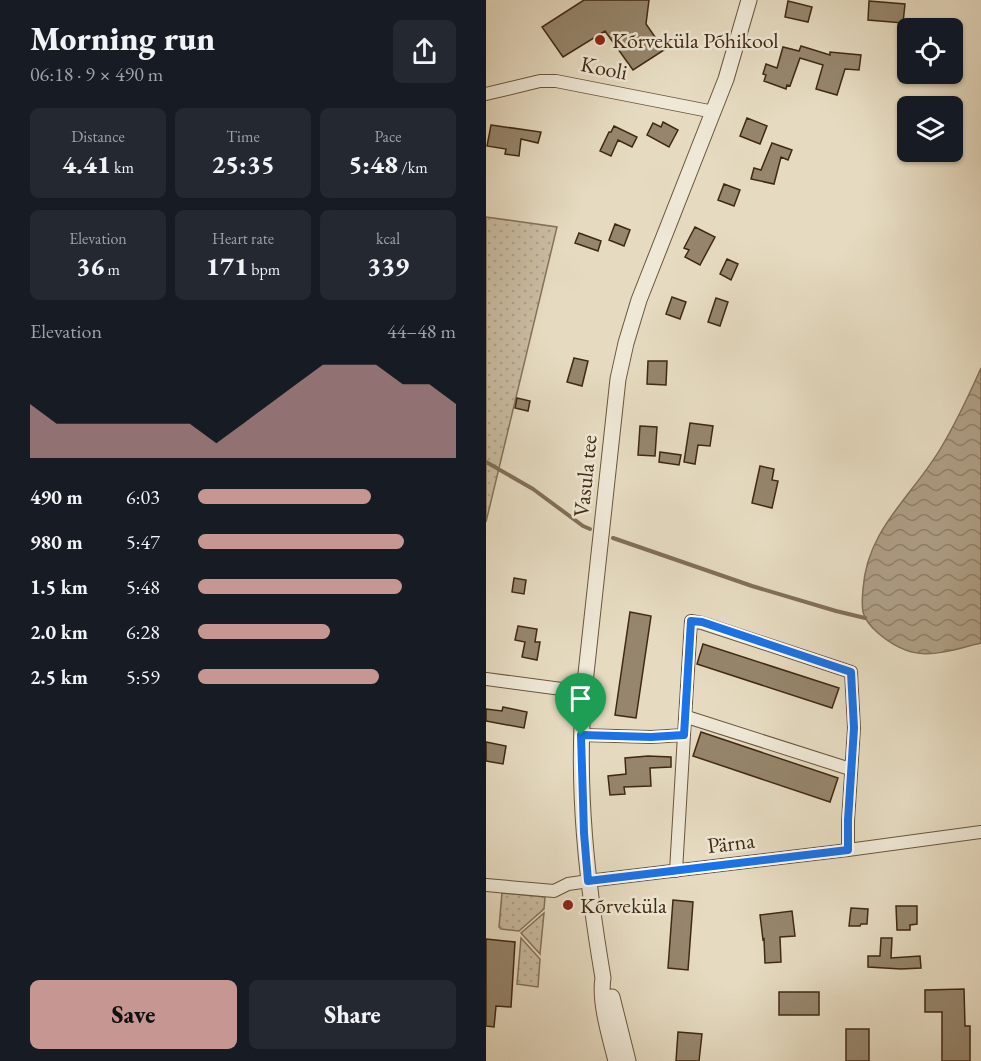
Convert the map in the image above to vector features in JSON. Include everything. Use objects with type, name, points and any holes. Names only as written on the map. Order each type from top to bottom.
[{"type":"street","name":"Vasula tee","points":[[616,1061],[607,1021],[602,987],[603,978],[588,881],[583,823],[581,735],[620,370],[639,300],[714,112],[749,0]]},
{"type":"street","name":"Kooli","points":[[486,94],[540,81],[556,81],[714,112]]},
{"type":"street","points":[[676,871],[691,621],[702,622],[851,672],[854,728],[850,769],[848,850]]},
{"type":"street","points":[[486,679],[584,692]]},
{"type":"street","points":[[687,717],[850,769]]},
{"type":"street","points":[[581,735],[651,737],[684,735]]},
{"type":"street","name":"Pärna","points":[[486,885],[554,891],[568,884],[588,881],[981,832]]},
{"type":"street","name":"Vasula tee","points":[[603,978],[609,986],[628,1061]]},
{"type":"shaded area","points":[[486,217],[557,227],[486,522]]},
{"type":"shaded area","points":[[502,893],[545,897],[544,909],[519,931],[501,929],[499,927]]},
{"type":"shaded area","points":[[544,913],[540,954],[521,933]]},
{"type":"shaded area","points":[[521,938],[540,959],[538,987],[517,984]]},
{"type":"water","points":[[981,368],[981,643],[940,653],[916,653],[891,643],[872,628],[865,618],[862,603],[866,567],[882,530],[931,464],[947,437]]},
{"type":"building","points":[[584,0],[649,0],[646,24],[664,50],[633,70],[605,31],[563,57],[542,27]]},
{"type":"building","points":[[788,1],[812,7],[808,22],[785,17]]},
{"type":"building","points":[[869,1],[905,4],[904,18],[897,18],[897,22],[868,20]]},
{"type":"building","points":[[801,46],[830,55],[830,52],[861,55],[859,70],[845,69],[837,95],[816,89],[823,65],[800,58],[790,86],[787,85],[786,89],[764,81],[766,75],[763,74],[766,64],[777,68],[783,47],[799,51]]},
{"type":"building","points":[[747,118],[767,126],[760,144],[740,136]]},
{"type":"building","points":[[663,122],[678,130],[669,147],[647,135],[653,123],[661,127]]},
{"type":"building","points":[[491,125],[541,132],[538,143],[521,139],[519,156],[505,154],[506,149],[487,146]]},
{"type":"building","points":[[614,126],[637,137],[632,147],[618,140],[611,156],[600,151]]},
{"type":"building","points":[[772,143],[792,150],[788,160],[781,157],[774,184],[751,179],[754,168],[761,170]]},
{"type":"building","points":[[724,184],[740,190],[734,206],[718,200]]},
{"type":"building","points":[[615,224],[630,230],[624,246],[609,240]]},
{"type":"building","points":[[695,227],[715,237],[700,265],[685,257],[689,250],[684,248]]},
{"type":"building","points":[[579,233],[601,241],[598,251],[575,243]]},
{"type":"building","points":[[727,259],[738,264],[731,280],[720,274]]},
{"type":"building","points":[[672,297],[686,302],[680,319],[666,314]]},
{"type":"building","points":[[716,298],[728,302],[720,326],[708,322]]},
{"type":"building","points":[[574,358],[588,361],[582,386],[567,382]]},
{"type":"building","points":[[648,361],[667,361],[666,385],[647,384]]},
{"type":"building","points":[[517,398],[530,401],[528,411],[515,408]]},
{"type":"building","points":[[690,423],[713,426],[710,446],[698,445],[695,464],[684,462]]},
{"type":"building","points":[[640,426],[657,427],[655,456],[638,455]]},
{"type":"building","points":[[660,452],[681,455],[679,465],[659,462]]},
{"type":"building","points":[[760,466],[774,469],[772,480],[778,481],[772,508],[752,503]]},
{"type":"building","points":[[514,578],[526,580],[524,594],[512,592]]},
{"type":"building","points":[[630,612],[651,616],[636,718],[615,715]]},
{"type":"building","points":[[518,626],[537,629],[535,642],[540,642],[537,660],[522,657],[525,642],[515,640]]},
{"type":"building","points":[[703,644],[839,688],[832,708],[697,664]]},
{"type":"building","points":[[503,707],[527,712],[524,728],[486,721],[486,709],[502,711]]},
{"type":"building","points":[[701,732],[838,778],[830,802],[693,756]]},
{"type":"building","points":[[486,742],[506,746],[503,764],[486,761]]},
{"type":"building","points":[[671,757],[671,767],[650,768],[651,786],[624,787],[625,794],[610,795],[608,776],[626,774],[625,758]]},
{"type":"building","points":[[673,900],[693,902],[688,970],[668,968]]},
{"type":"building","points":[[896,906],[917,906],[917,924],[910,925],[910,930],[897,930]]},
{"type":"building","points":[[851,908],[868,909],[867,924],[849,926]]},
{"type":"building","points":[[792,911],[795,936],[780,937],[781,962],[765,963],[760,915]]},
{"type":"building","points":[[881,938],[892,938],[891,958],[920,956],[921,968],[868,967],[868,956],[880,956]]},
{"type":"building","points":[[486,939],[515,942],[511,1007],[496,1006],[494,1027],[486,1026]]},
{"type":"building","points":[[964,989],[965,1026],[970,1026],[970,1061],[942,1061],[942,1012],[925,1012],[925,990]]},
{"type":"building","points":[[779,992],[819,992],[819,1015],[779,1015]]},
{"type":"building","points":[[846,1029],[869,1029],[869,1061],[846,1061]]},
{"type":"building","points":[[678,1032],[702,1034],[699,1061],[676,1061]]},
{"type":"waterway","points":[[486,462],[533,489],[590,529]]},
{"type":"waterway","points":[[613,538],[752,586],[865,618]]},
{"type":"place","name":"Kõrveküla Põhikool","points":[[600,40]]},
{"type":"place","name":"Kõrveküla","points":[[568,905]]},
{"type":"route","points":[[691,621],[702,622],[851,672],[854,728],[850,769],[848,850],[588,881],[581,735],[651,737],[684,735],[687,717],[691,621]]}]
